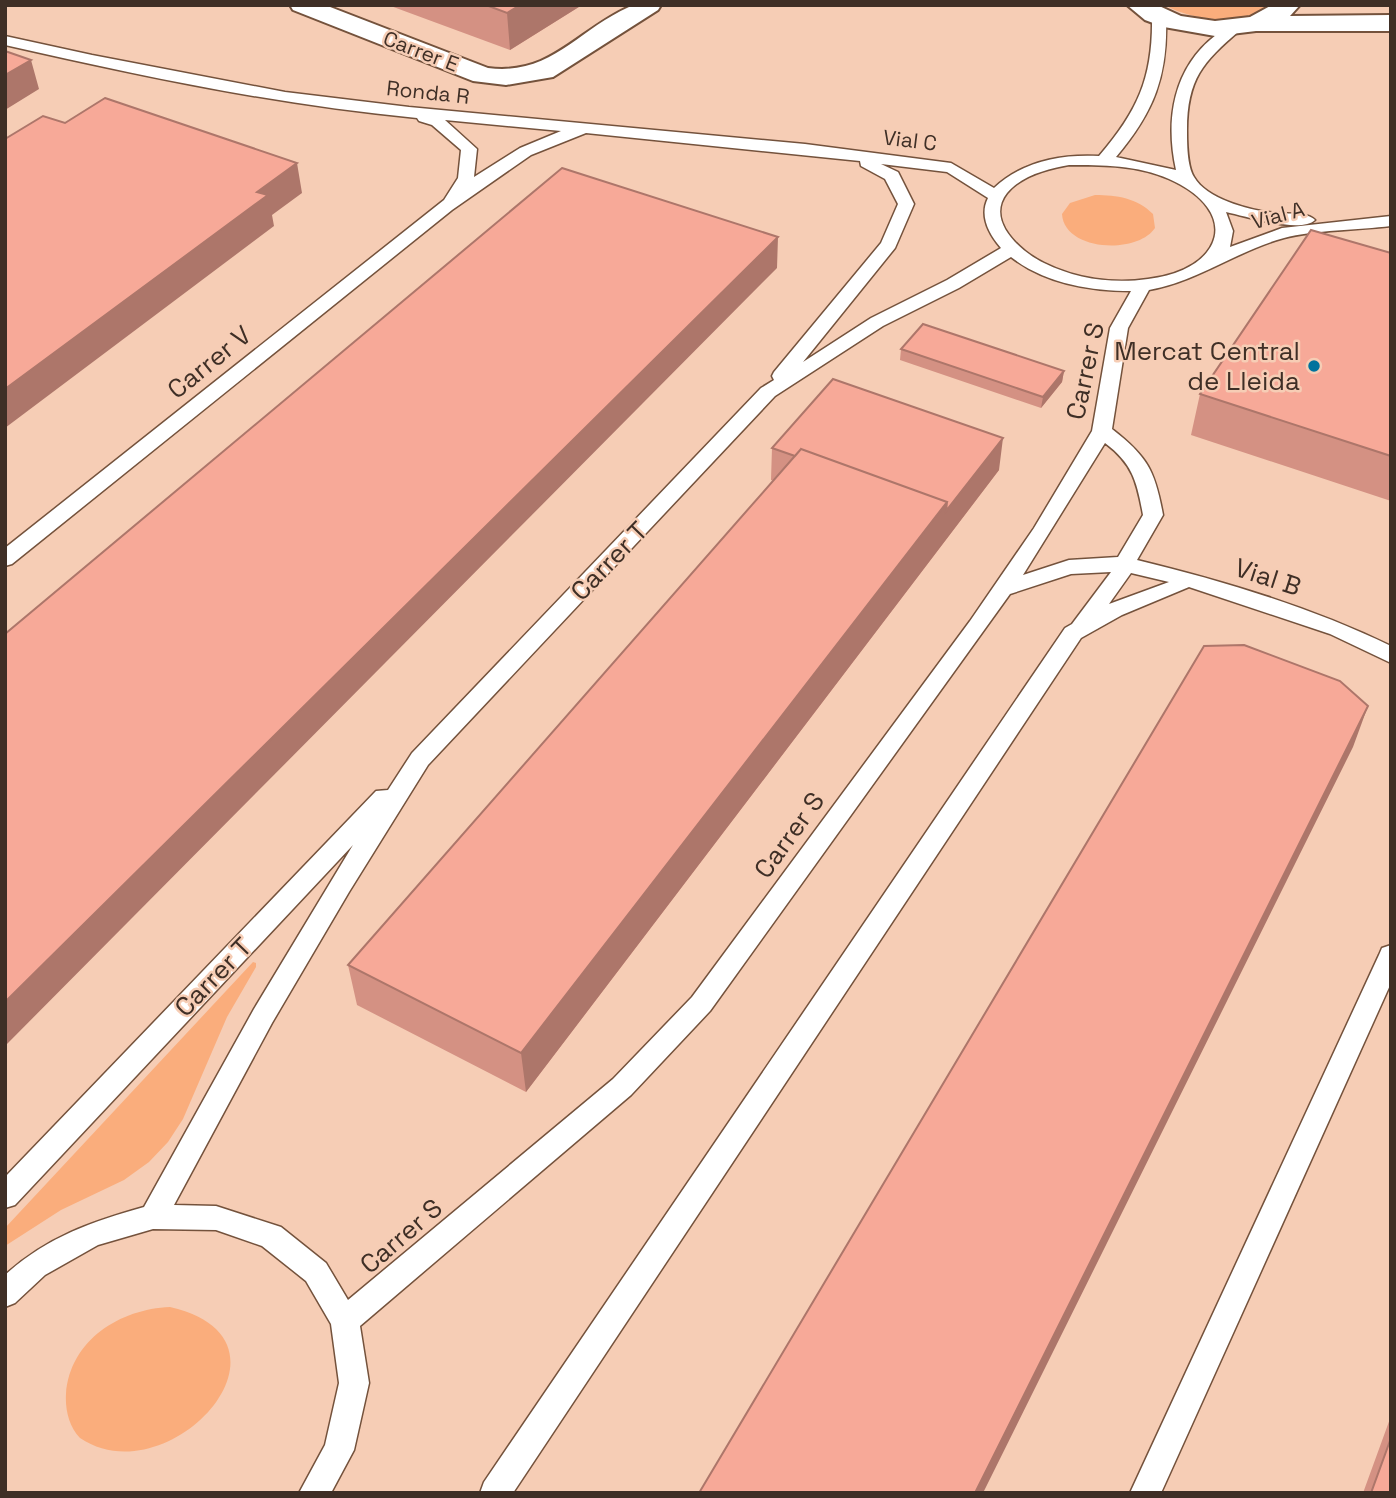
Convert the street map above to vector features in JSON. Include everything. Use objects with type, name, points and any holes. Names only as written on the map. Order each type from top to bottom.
[{"type":"street","name":"Carrer E","points":[[302,5],[482,75],[500,78],[527,77],[544,71],[649,5]]},
{"type":"street","points":[[1246,26],[1276,17],[1288,5]]},
{"type":"street","points":[[1339,5],[1391,22]]},
{"type":"street","points":[[1149,11],[1208,28],[1391,22]]},
{"type":"lane","points":[[1104,160],[1123,139],[1150,93],[1161,51],[1149,11]]},
{"type":"lane","points":[[1187,182],[1179,152],[1179,99],[1201,56],[1246,26]]},
{"type":"lane","name":"Ronda R","points":[[5,40],[92,60],[285,97],[409,112],[609,129],[852,155]]},
{"type":"lane","name":"Carrer V","points":[[409,112],[438,122],[469,149],[466,178],[446,206]]},
{"type":"lane","name":"Carrer V","points":[[5,559],[446,206],[512,159],[551,139],[609,129]]},
{"type":"lane","name":"Vial C","points":[[852,155],[951,168],[996,196]]},
{"type":"lane","name":"Carrer T","points":[[5,1196],[768,392],[889,244],[906,204],[892,176],[852,155]]},
{"type":"lane","points":[[1069,160],[1134,163],[1187,182],[1214,204],[1224,224],[1223,243],[1212,261],[1171,281],[1106,286],[1069,279],[1036,267],[1011,250],[996,232],[991,214],[996,196],[1012,179],[1038,167],[1069,160]]},
{"type":"lane","name":"Vial A","points":[[1214,204],[1274,218],[1391,221]]},
{"type":"lane","name":"Vial A","points":[[1212,261],[1282,233],[1358,222]]},
{"type":"lane","name":"Carrer T","points":[[768,392],[877,322],[953,284],[1011,250]]},
{"type":"lane","name":"Carrer S","points":[[345,1321],[622,1087],[701,1004],[1003,589],[1042,531],[1102,431],[1119,328],[1143,285]]},
{"type":"lane","points":[[495,1493],[1073,633],[1118,579],[1153,515],[1146,477],[1124,448],[1102,431]]},
{"type":"lane","name":"Vial B","points":[[1003,589],[1069,567],[1124,564],[1186,579],[1339,629],[1391,655]]},
{"type":"lane","points":[[1073,633],[1114,610],[1176,587],[1186,579]]},
{"type":"lane","name":"Carrer T","points":[[153,1217],[263,1016],[340,885],[420,759]]},
{"type":"lane","points":[[1145,1493],[1391,956]]},
{"type":"lane","points":[[5,1294],[35,1266],[92,1234],[153,1217],[216,1218],[271,1237],[316,1272],[345,1321],[354,1383],[332,1493]]},
{"type":"lane","points":[[314,1493],[339,1450]]},
{"type":"shaded area","points":[[1164,5],[1270,5],[1245,17],[1217,19],[1189,15]]},
{"type":"shaded area","points":[[1095,195],[1119,197],[1140,204],[1153,214],[1155,228],[1146,237],[1118,245],[1102,245],[1075,236],[1066,226],[1062,214],[1070,203]]},
{"type":"shaded area","points":[[253,962],[256,967],[227,1017],[183,1119],[168,1142],[149,1162],[124,1180],[61,1210],[5,1246],[5,1228]]},
{"type":"shaded area","points":[[170,1307],[211,1325],[229,1350],[228,1379],[212,1407],[185,1432],[152,1447],[115,1451],[80,1438],[70,1423],[66,1394],[77,1358],[87,1343],[116,1321],[151,1309]]},
{"type":"building","points":[[486,5],[520,5],[507,13]]},
{"type":"building","points":[[5,51],[31,60],[5,75]]},
{"type":"building","points":[[105,98],[297,163],[257,192],[268,195],[5,389],[5,139],[43,116],[65,123]]},
{"type":"building","points":[[562,168],[778,237],[5,1002],[5,634]]},
{"type":"building","name":"Mercat Central de Lleida","points":[[1311,230],[1391,253],[1391,456],[1200,394]]},
{"type":"building","points":[[923,324],[1064,371],[1043,397],[901,349]]},
{"type":"building","points":[[833,379],[1003,438],[946,511],[947,502],[801,449],[795,456],[772,448]]},
{"type":"building","points":[[801,449],[947,502],[521,1053],[348,965]]},
{"type":"building","points":[[1244,645],[1340,681],[1368,706],[975,1493],[699,1493],[1204,646]]},
{"type":"building","points":[[1391,1438],[1391,1493],[1371,1493]]},
{"type":"place","name":"Mercat Central de Lleida","points":[[1314,366]]}]
